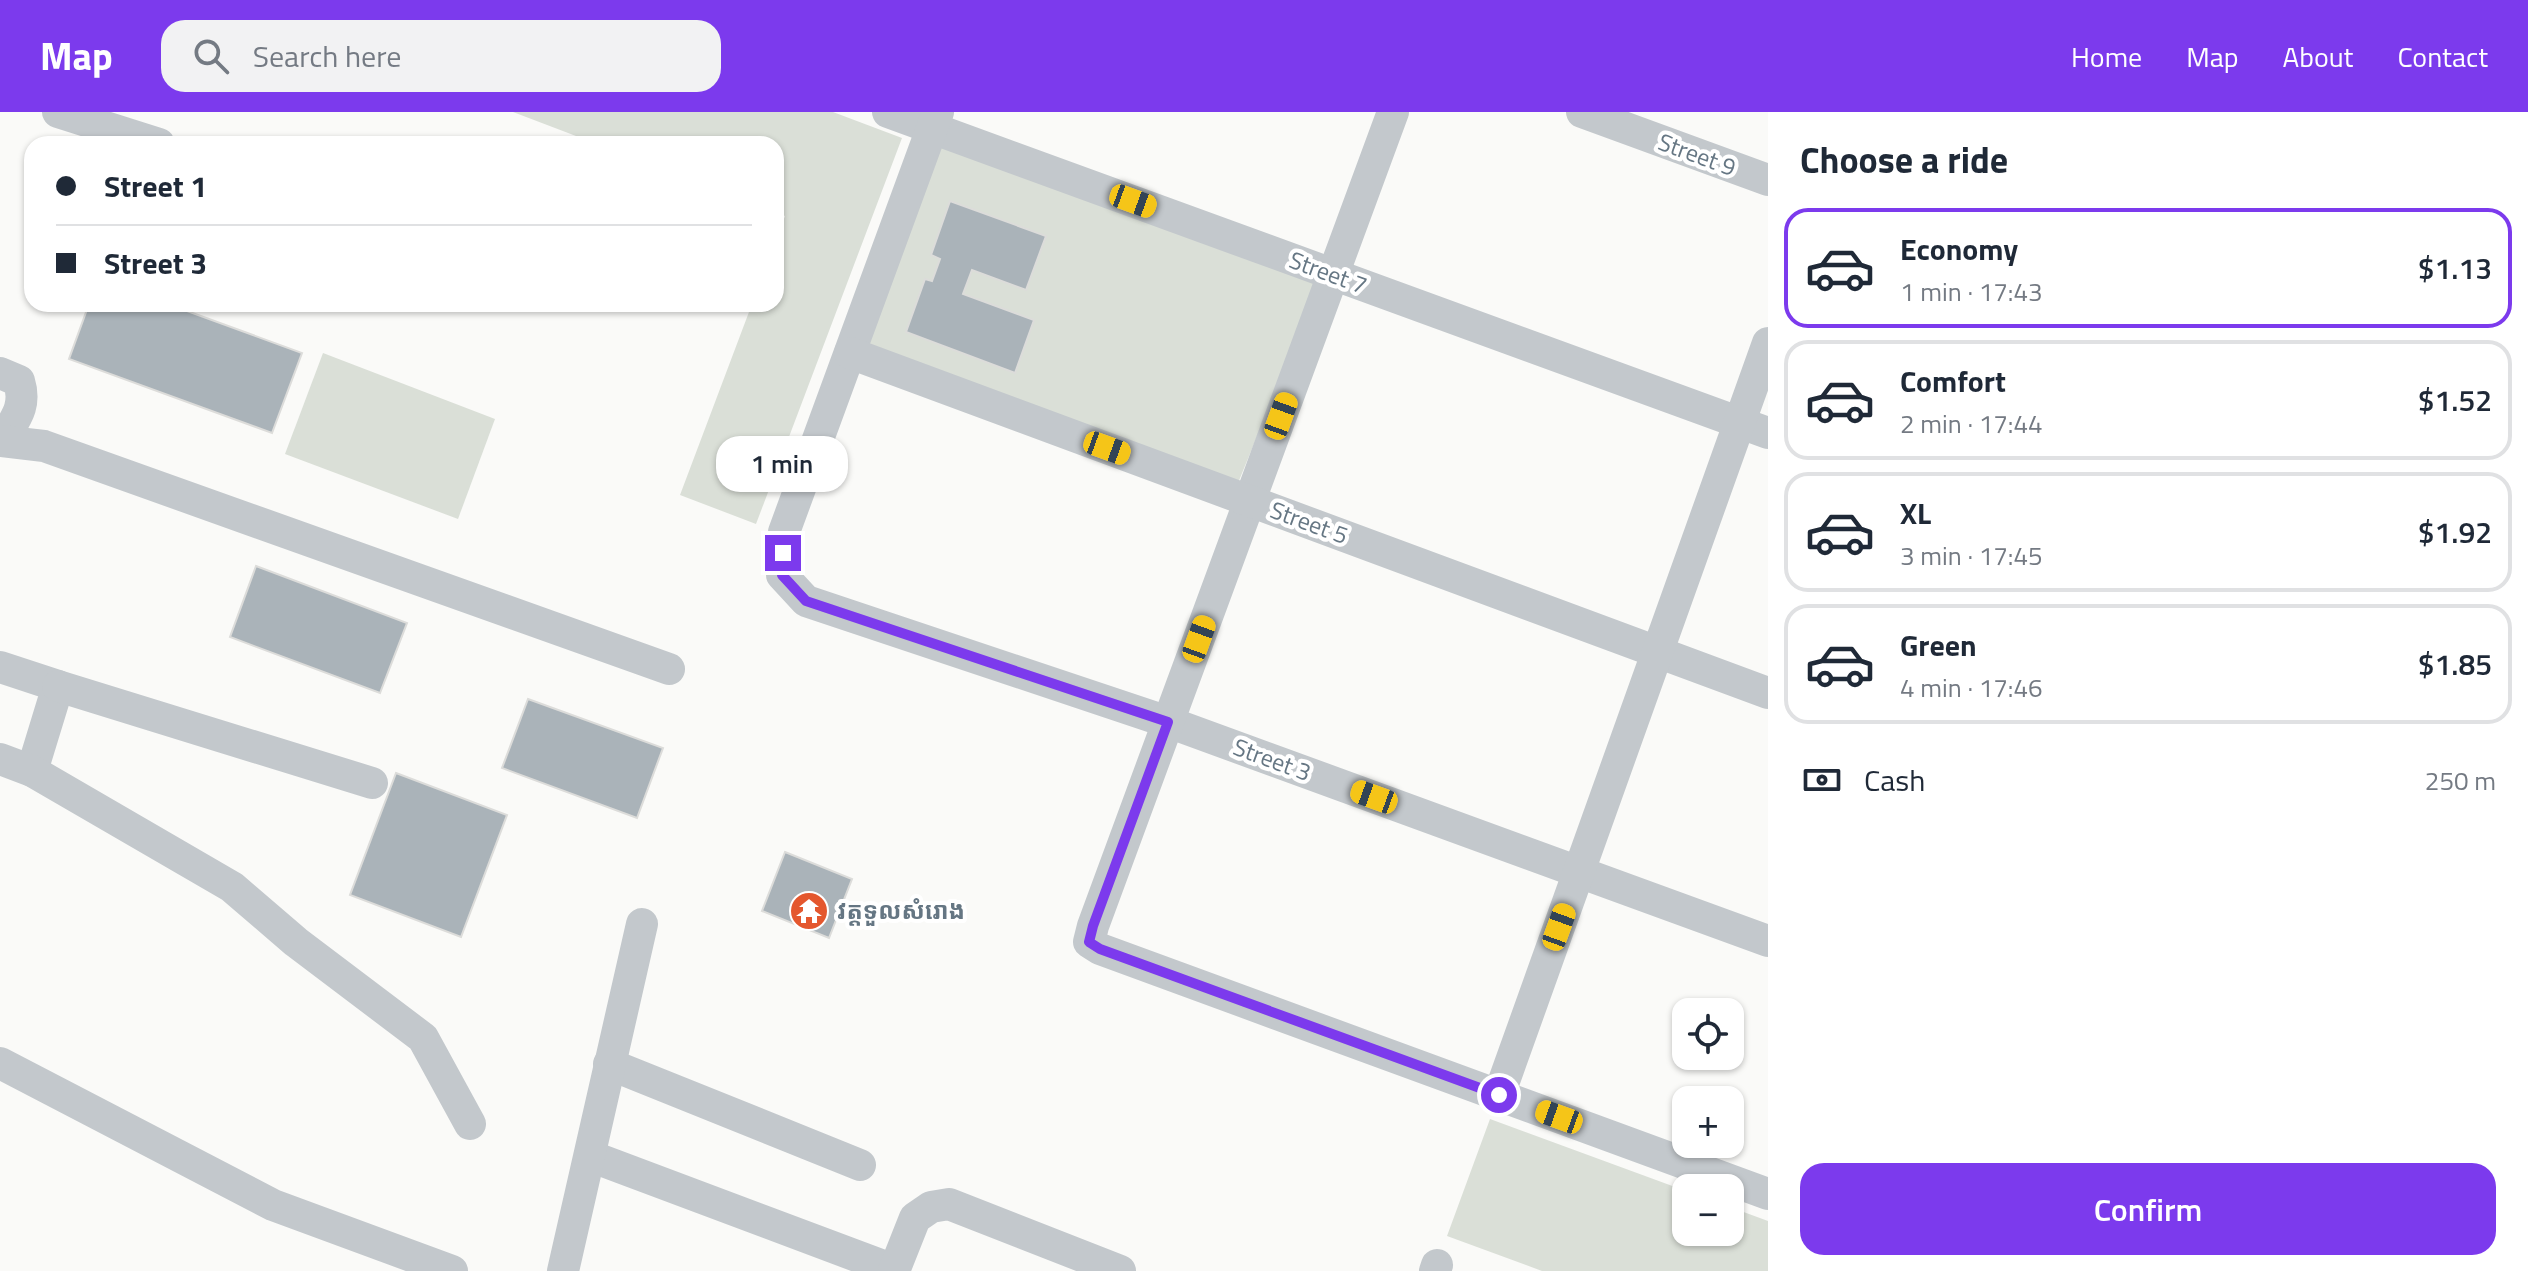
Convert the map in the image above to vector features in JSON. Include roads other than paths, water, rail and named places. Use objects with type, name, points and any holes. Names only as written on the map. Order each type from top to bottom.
[{"type":"street","points":[[58,112],[134,136]]},
{"type":"street","name":"Street 7","points":[[888,112],[935,120],[1333,275],[1754,428]]},
{"type":"street","points":[[1393,112],[1089,942],[1100,949],[1768,1194]]},
{"type":"street","name":"Street 9","points":[[1582,112],[1768,180]]},
{"type":"street","points":[[850,353],[935,120]]},
{"type":"street","points":[[1499,1095],[1658,652],[1754,428],[1768,343]]},
{"type":"street","name":"Street 5","points":[[850,353],[1768,693]]},
{"type":"street","name":"Street 3","points":[[850,353],[784,532],[782,575],[806,601],[1168,722],[1768,941]]},
{"type":"street","points":[[0,373],[19,381],[23,394],[20,411],[1,441],[44,446],[669,669]]},
{"type":"street","points":[[0,667],[372,783]]},
{"type":"street","points":[[32,771],[58,686]]},
{"type":"street","points":[[0,759],[32,771],[232,887],[296,942],[423,1038],[470,1124]]},
{"type":"street","points":[[563,1271],[642,924]]},
{"type":"street","points":[[0,1063],[273,1205],[452,1271]]},
{"type":"street","points":[[609,1064],[860,1165]]},
{"type":"street","points":[[590,1156],[894,1271],[915,1218],[931,1207],[949,1204],[1120,1271]]},
{"type":"place","name":"វត្តទួលសំរោង","points":[[809,911]]}]
